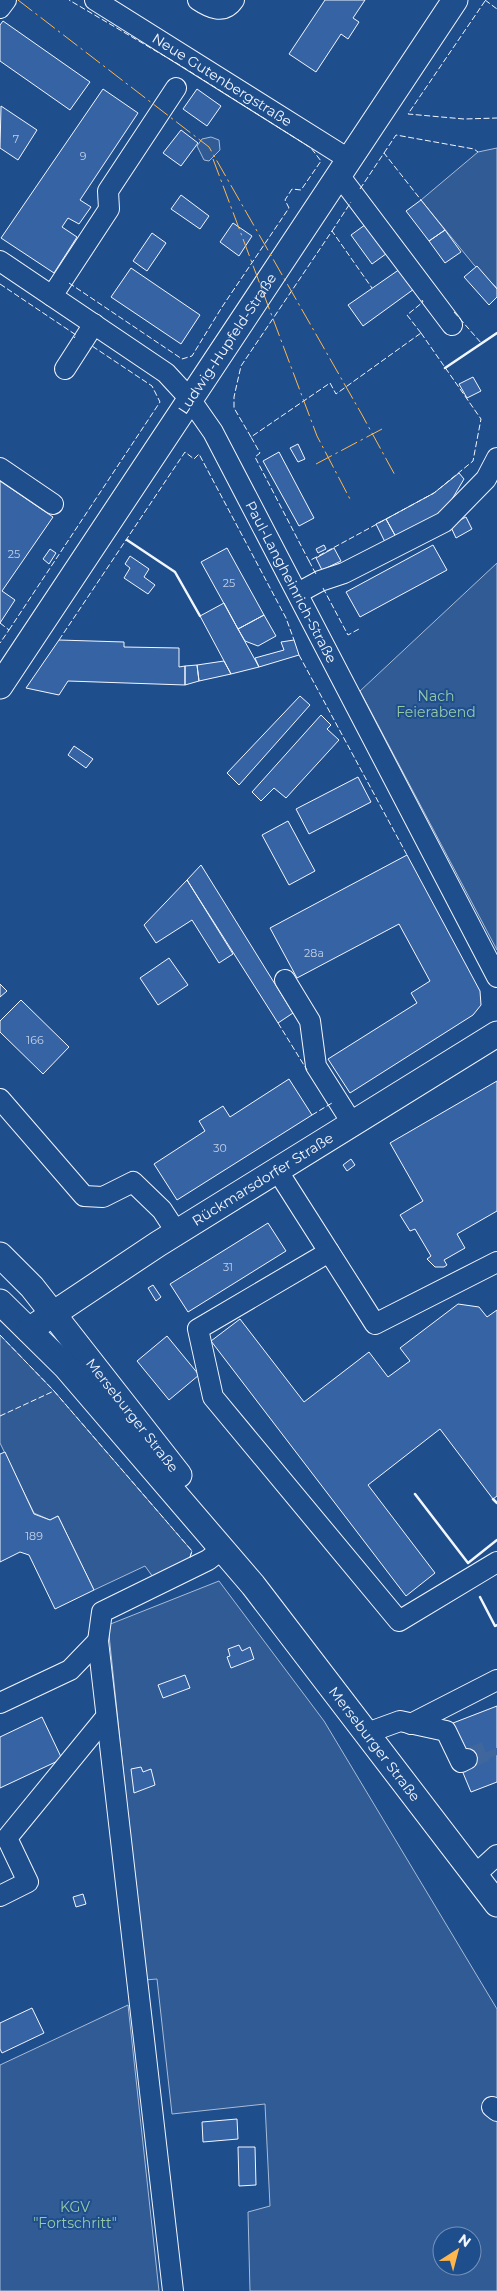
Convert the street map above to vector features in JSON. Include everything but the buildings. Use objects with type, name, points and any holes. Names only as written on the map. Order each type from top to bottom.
[{"type":"main road","name":"Ludwig-Hupfeld-Straße","points":[[0,686],[455,0]]},
{"type":"main road","name":"Rückmarsdorfer Straße","points":[[29,1330],[177,1232],[497,1034]]},
{"type":"main road","name":"Merseburger Straße","points":[[0,1255],[32,1287],[53,1313],[203,1507],[253,1584],[497,1904]]},
{"type":"main road","name":"Merseburger Straße","points":[[0,1302],[76,1378],[253,1584]]},
{"type":"street","points":[[0,8],[6,0]]},
{"type":"street","name":"Neue Gutenbergstraße","points":[[95,0],[344,168]]},
{"type":"street","points":[[198,0],[211,8],[221,9],[231,6],[234,0]]},
{"type":"street","points":[[52,296],[109,209],[108,191],[176,88]]},
{"type":"street","points":[[344,168],[452,325]]},
{"type":"street","name":"Paul-Langheinrich-Straße","points":[[0,261],[166,373],[190,399],[213,432],[497,977]]},
{"type":"street","points":[[65,369],[94,324]]},
{"type":"street","points":[[298,594],[320,581],[344,573],[444,522],[491,474],[497,458]]},
{"type":"street","points":[[0,468],[53,504]]},
{"type":"street","points":[[285,980],[310,1021],[316,1066],[352,1123]]},
{"type":"street","points":[[0,1099],[84,1196],[103,1197],[132,1182],[162,1210],[177,1232]]},
{"type":"street","points":[[277,1170],[375,1324],[497,1262]]},
{"type":"street","points":[[329,1252],[198,1329],[213,1397],[398,1621],[497,1562]]},
{"type":"street","points":[[173,2291],[98,1641],[102,1612],[208,1560],[222,1550]]},
{"type":"street","points":[[0,1703],[70,1670],[98,1641]]},
{"type":"street","points":[[368,1733],[405,1723],[497,1680]]},
{"type":"street","points":[[0,1896],[28,1882],[7,1838],[106,1717]]},
{"type":"street","points":[[405,1723],[446,1731],[461,1762],[467,1759]]},
{"type":"street","points":[[475,1875],[497,1855]]},
{"type":"green space","points":[[211,137],[219,140],[220,150],[209,161],[204,160],[197,146],[202,139]]},
{"type":"green space","points":[[497,148],[497,288],[474,265],[421,200],[478,152]]},
{"type":"green space","name":"Nach Feierabend","points":[[497,563],[497,950],[360,691]]},
{"type":"green space","points":[[0,1335],[54,1391],[192,1551],[189,1560],[153,1577],[145,1566],[94,1590],[58,1516],[50,1520],[34,1513],[0,1443]]},
{"type":"green space","points":[[219,1581],[324,1721],[497,2009],[497,2291],[250,2291],[248,2212],[270,2206],[265,2104],[172,2114],[157,1979],[145,1980],[108,1625]]},
{"type":"green space","name":"KGV \"Fortschritt\"","points":[[128,2005],[159,2291],[0,2291],[0,2065]]},
{"type":"tunnel","points":[[467,1759],[494,1748],[497,1755]]},
{"type":"fence","points":[[69,0],[178,64],[311,148],[321,161],[301,190],[292,189],[285,200],[289,208],[222,307],[192,356],[182,359],[69,283]]},
{"type":"fence","points":[[485,0],[497,9]]},
{"type":"fence","points":[[485,1],[408,114],[464,119],[497,118]]},
{"type":"fence","points":[[384,153],[396,135],[474,149],[478,152]]},
{"type":"fence","points":[[360,189],[384,153],[421,200]]},
{"type":"fence","points":[[332,231],[351,202]]},
{"type":"fence","points":[[251,437],[234,408],[234,397],[241,366],[332,231],[372,288]]},
{"type":"fence","points":[[0,284],[76,335],[74,338]]},
{"type":"fence","points":[[421,333],[407,315],[423,302],[422,300]]},
{"type":"fence","points":[[454,312],[482,344]]},
{"type":"fence","points":[[421,333],[481,419],[473,461],[434,493],[309,561],[255,457],[260,453],[251,437],[330,383],[336,394],[421,333]]},
{"type":"fence","points":[[9,630],[160,402],[152,386],[92,346],[90,349]]},
{"type":"fence","points":[[59,640],[185,452],[194,459],[199,454],[286,618],[294,640]]},
{"type":"fence","points":[[309,561],[317,576]]},
{"type":"fence","points":[[323,588],[348,635],[359,629]]},
{"type":"fence","points":[[0,623],[9,630],[0,643]]},
{"type":"fence","points":[[299,655],[407,855]]},
{"type":"fence","points":[[278,1023],[307,1070]]},
{"type":"fence","points":[[312,1115],[332,1103]]},
{"type":"fence","points":[[0,1335],[54,1391]]},
{"type":"fence","points":[[0,1416],[54,1391],[192,1551],[189,1560]]},
{"type":"wall","points":[[445,368],[497,333]]},
{"type":"wall","points":[[127,540],[175,572],[200,616]]},
{"type":"wall","points":[[415,1494],[468,1563],[497,1540]]},
{"type":"wall","points":[[493,1499],[497,1503]]},
{"type":"wall","points":[[480,1597],[495,1626],[497,1625]]},
{"type":"power","points":[[18,0],[209,147],[396,477]]},
{"type":"power","points":[[213,159],[317,436],[351,501]]},
{"type":"power","points":[[316,464],[382,429]]}]
